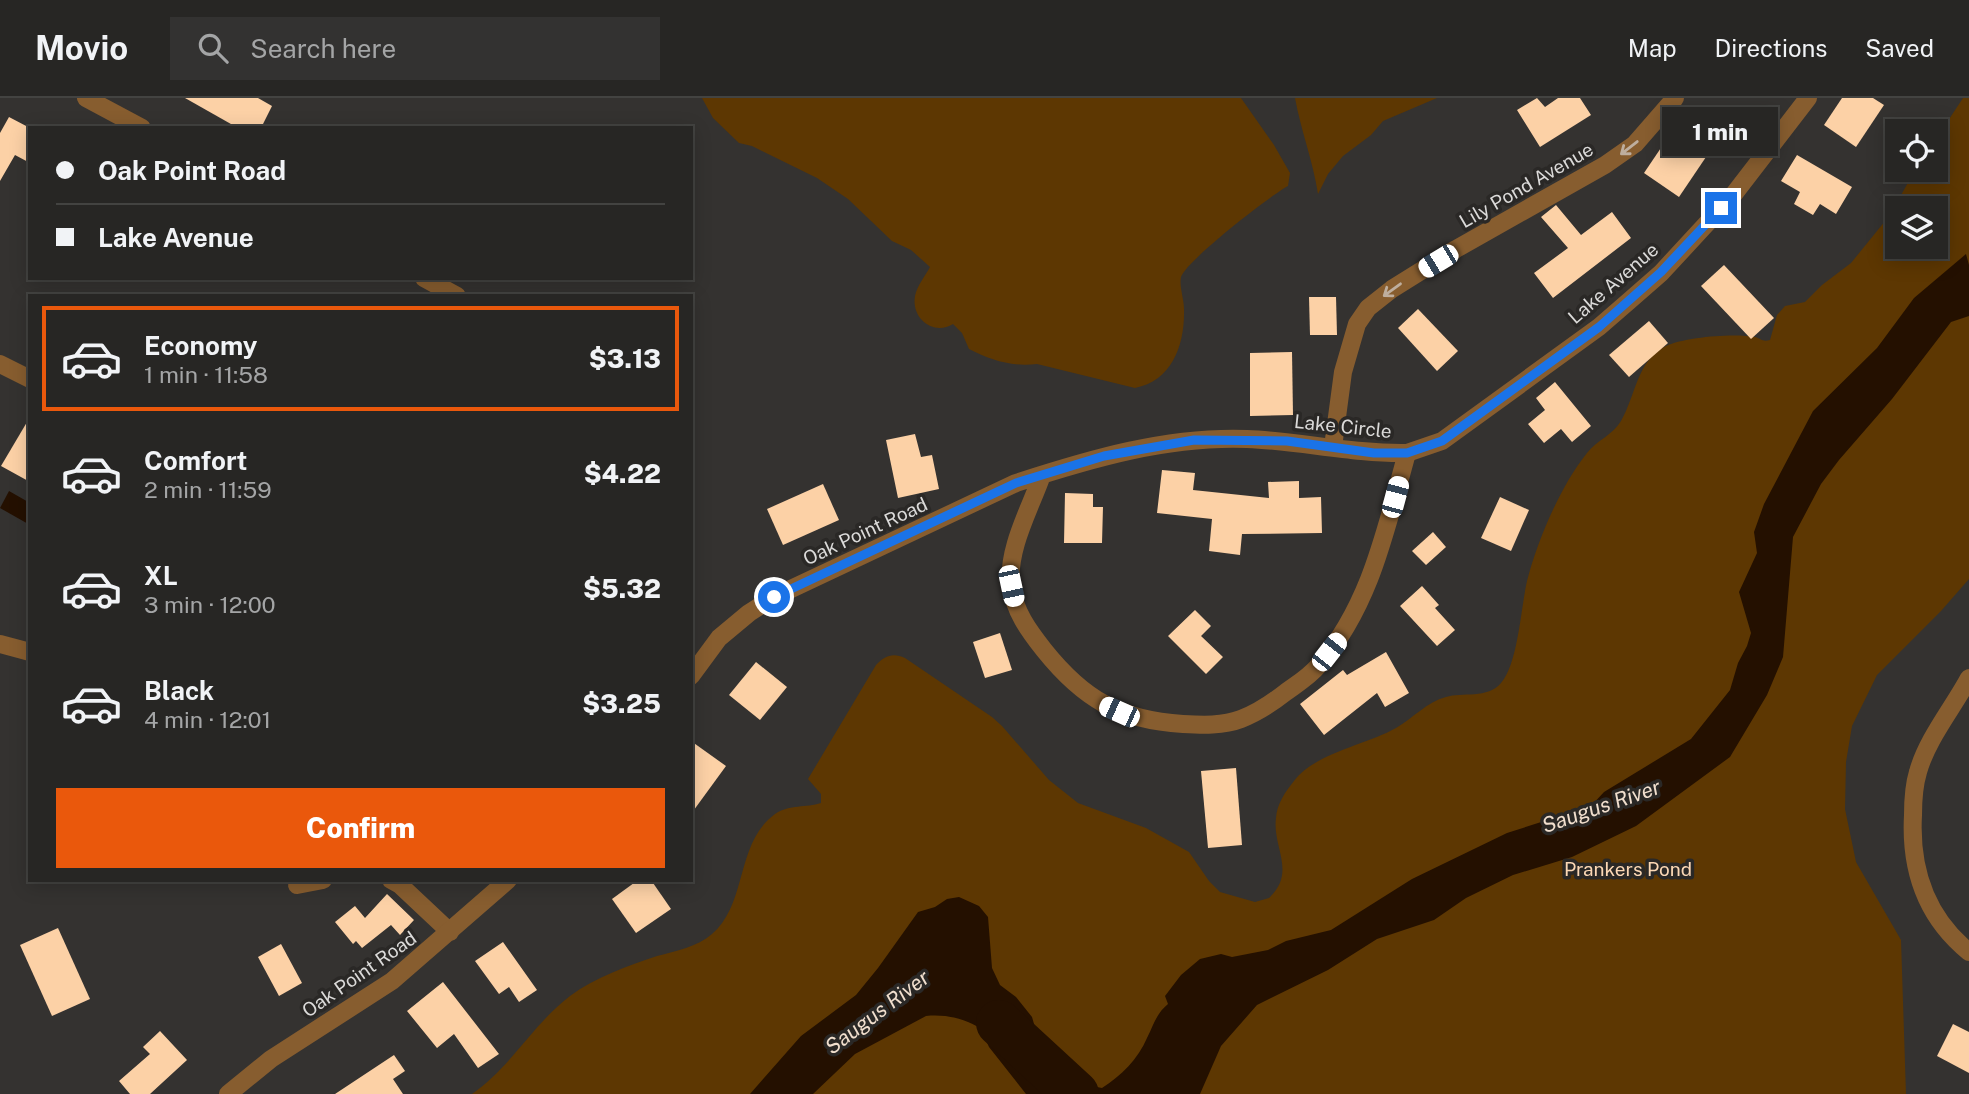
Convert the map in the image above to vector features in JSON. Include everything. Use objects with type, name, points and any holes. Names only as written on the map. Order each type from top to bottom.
[{"type":"street","points":[[86,98],[138,126]]},
{"type":"street","name":"Lily Pond Avenue","points":[[1333,447],[1343,372],[1357,324],[1368,308],[1392,289],[1456,249],[1605,166],[1635,144],[1675,98]]},
{"type":"street","name":"Lake Avenue","points":[[1407,453],[1442,441],[1599,327],[1629,301],[1661,272],[1734,194],[1808,98]]},
{"type":"street","points":[[428,280],[453,294]]},
{"type":"street","points":[[0,363],[28,378]]},
{"type":"street","name":"Lake Circle","points":[[1194,440],[1265,440],[1374,453],[1407,453],[1377,563],[1359,606],[1341,636],[1317,668],[1266,707],[1239,720],[1207,726],[1134,718],[1105,706],[1079,688],[1031,633],[1016,608],[1011,586],[1011,564],[1042,475],[1104,456],[1194,440]]},
{"type":"street","name":"Oak Point Road","points":[[693,673],[719,638],[774,597],[1016,483],[1042,475]]},
{"type":"street","points":[[0,644],[28,651]]},
{"type":"street","points":[[1969,678],[1918,772],[1912,829],[1913,860],[1929,904],[1955,941],[1969,952]]},
{"type":"street","points":[[297,885],[313,882]]},
{"type":"street","points":[[393,882],[450,932]]},
{"type":"street","name":"Oak Point Road","points":[[228,1094],[271,1059],[392,981],[506,882]]},
{"type":"green space","points":[[702,98],[1241,98],[1290,173],[1288,186],[1230,229],[1186,269],[1181,277],[1184,322],[1179,348],[1167,369],[1158,378],[1135,388],[1037,364],[1018,364],[993,359],[969,349],[962,333],[953,324],[938,328],[925,323],[917,312],[915,296],[930,267],[911,250],[892,241],[848,199],[817,178],[752,146],[739,143],[713,118]]},
{"type":"green space","points":[[1295,98],[1437,98],[1383,121],[1371,135],[1343,156],[1328,174],[1318,194]]},
{"type":"green space","name":"Prankers Pond","points":[[1963,98],[1969,98],[1969,579],[1877,675],[1852,726],[1846,762],[1845,809],[1856,862],[1901,940],[1906,1094],[472,1094],[499,1071],[557,1007],[580,989],[623,968],[693,945],[712,934],[731,906],[753,841],[762,826],[781,811],[821,803],[821,794],[808,779],[876,665],[889,656],[905,658],[992,717],[1049,780],[1078,803],[1146,828],[1189,852],[1220,892],[1255,902],[1269,898],[1277,888],[1282,869],[1276,829],[1278,808],[1288,789],[1303,771],[1328,756],[1396,728],[1439,699],[1482,693],[1501,683],[1507,674],[1515,649],[1531,565],[1551,514],[1577,466],[1595,444],[1614,430],[1621,421],[1643,369],[1656,352],[1674,343],[1697,338],[1735,335],[1770,340],[1777,315],[1785,306],[1805,302],[1851,263],[1885,221],[1885,259],[1948,259],[1948,196],[1901,196],[1908,182],[1948,182],[1948,121]]},
{"type":"water","points":[[1966,254],[1969,265],[1969,316],[1951,322],[1892,399],[1839,460],[1821,484],[1793,537],[1783,657],[1767,695],[1730,757],[1636,826],[1572,857],[1513,875],[1466,898],[1434,920],[1377,939],[1328,970],[1257,1005],[1221,1046],[1200,1094],[1026,1094],[989,1047],[981,1029],[947,1016],[926,1016],[855,1054],[813,1094],[750,1094],[801,1036],[856,995],[918,912],[935,907],[947,899],[959,897],[979,906],[988,917],[992,968],[1000,985],[1016,997],[1032,1017],[1038,1038],[1039,1059],[1062,1080],[1102,1088],[1134,1060],[1158,1015],[1168,1004],[1165,996],[1181,975],[1200,959],[1221,954],[1232,957],[1268,950],[1286,941],[1331,930],[1412,879],[1507,833],[1591,806],[1604,792],[1691,739],[1730,690],[1738,663],[1747,646],[1751,633],[1739,592],[1757,553],[1754,532],[1764,504],[1813,411],[1877,348],[1914,298]]},
{"type":"water","points":[[9,491],[28,502],[28,524],[0,508]]},
{"type":"building","points":[[185,98],[258,98],[272,106],[262,126],[234,126]]},
{"type":"building","points":[[1537,98],[1545,107],[1558,98],[1580,98],[1591,115],[1540,147],[1517,110]]},
{"type":"building","points":[[1842,98],[1873,98],[1884,105],[1856,147],[1824,125]]},
{"type":"building","points":[[9,117],[28,127],[28,162],[15,155],[0,181],[0,133]]},
{"type":"building","points":[[1671,133],[1706,157],[1679,197],[1644,173]]},
{"type":"building","points":[[1797,155],[1852,187],[1836,214],[1820,204],[1813,215],[1794,204],[1800,192],[1781,181]]},
{"type":"building","points":[[1556,205],[1581,235],[1612,212],[1631,238],[1553,298],[1534,273],[1568,248],[1541,217]]},
{"type":"building","points":[[1724,265],[1774,318],[1751,339],[1701,286]]},
{"type":"building","points":[[1309,297],[1336,297],[1337,335],[1310,335]]},
{"type":"building","points":[[1418,309],[1458,351],[1437,371],[1398,328]]},
{"type":"building","points":[[1649,321],[1668,343],[1629,377],[1609,355]]},
{"type":"building","points":[[1292,352],[1293,415],[1250,416],[1250,353]]},
{"type":"building","points":[[1555,382],[1591,426],[1572,442],[1561,429],[1544,443],[1528,424],[1545,410],[1536,398]]},
{"type":"building","points":[[28,420],[28,481],[1,466]]},
{"type":"building","points":[[915,434],[921,457],[932,455],[939,489],[898,498],[886,440]]},
{"type":"building","points":[[1162,470],[1195,473],[1193,490],[1269,498],[1268,482],[1299,481],[1299,498],[1321,497],[1322,533],[1242,534],[1240,555],[1209,551],[1212,519],[1157,513]]},
{"type":"building","points":[[823,484],[839,520],[783,545],[767,509]]},
{"type":"building","points":[[1065,493],[1093,494],[1093,507],[1103,507],[1102,543],[1064,543]]},
{"type":"building","points":[[1500,497],[1529,510],[1511,551],[1481,538]]},
{"type":"building","points":[[1433,532],[1446,547],[1426,565],[1412,551]]},
{"type":"building","points":[[1422,586],[1439,605],[1435,608],[1455,630],[1437,646],[1400,606]]},
{"type":"building","points":[[1195,610],[1211,626],[1201,636],[1223,657],[1206,674],[1168,636]]},
{"type":"building","points":[[1000,633],[1012,670],[985,678],[973,642]]},
{"type":"building","points":[[1386,652],[1409,693],[1385,707],[1377,693],[1324,735],[1300,704],[1343,670],[1347,675]]},
{"type":"building","points":[[756,662],[787,687],[760,720],[729,695]]},
{"type":"building","points":[[693,742],[726,766],[693,811]]},
{"type":"building","points":[[1236,768],[1242,845],[1208,848],[1201,771]]},
{"type":"building","points":[[635,882],[652,882],[671,909],[636,933],[612,899]]},
{"type":"building","points":[[387,894],[414,920],[400,935],[391,925],[362,948],[356,941],[353,944],[335,922],[355,906],[365,918]]},
{"type":"building","points":[[58,928],[90,999],[52,1016],[20,945]]},
{"type":"building","points":[[503,942],[537,990],[519,1002],[509,987],[499,994],[475,961]]},
{"type":"building","points":[[281,944],[302,983],[279,996],[258,957]]},
{"type":"building","points":[[443,982],[499,1054],[478,1068],[454,1034],[437,1048],[407,1011]]},
{"type":"building","points":[[1953,1024],[1969,1032],[1969,1073],[1937,1056]]},
{"type":"building","points":[[160,1031],[187,1060],[150,1094],[130,1094],[119,1081],[150,1054],[143,1047]]},
{"type":"building","points":[[394,1055],[405,1071],[393,1079],[403,1094],[335,1094]]},
{"type":"waterway","name":"Saugus River","points":[[999,1023],[1076,1094]]},
{"type":"route","points":[[774,597],[1016,483],[1104,456],[1194,440],[1287,441],[1374,453],[1407,453],[1442,441],[1599,327],[1661,272],[1721,208]]}]
